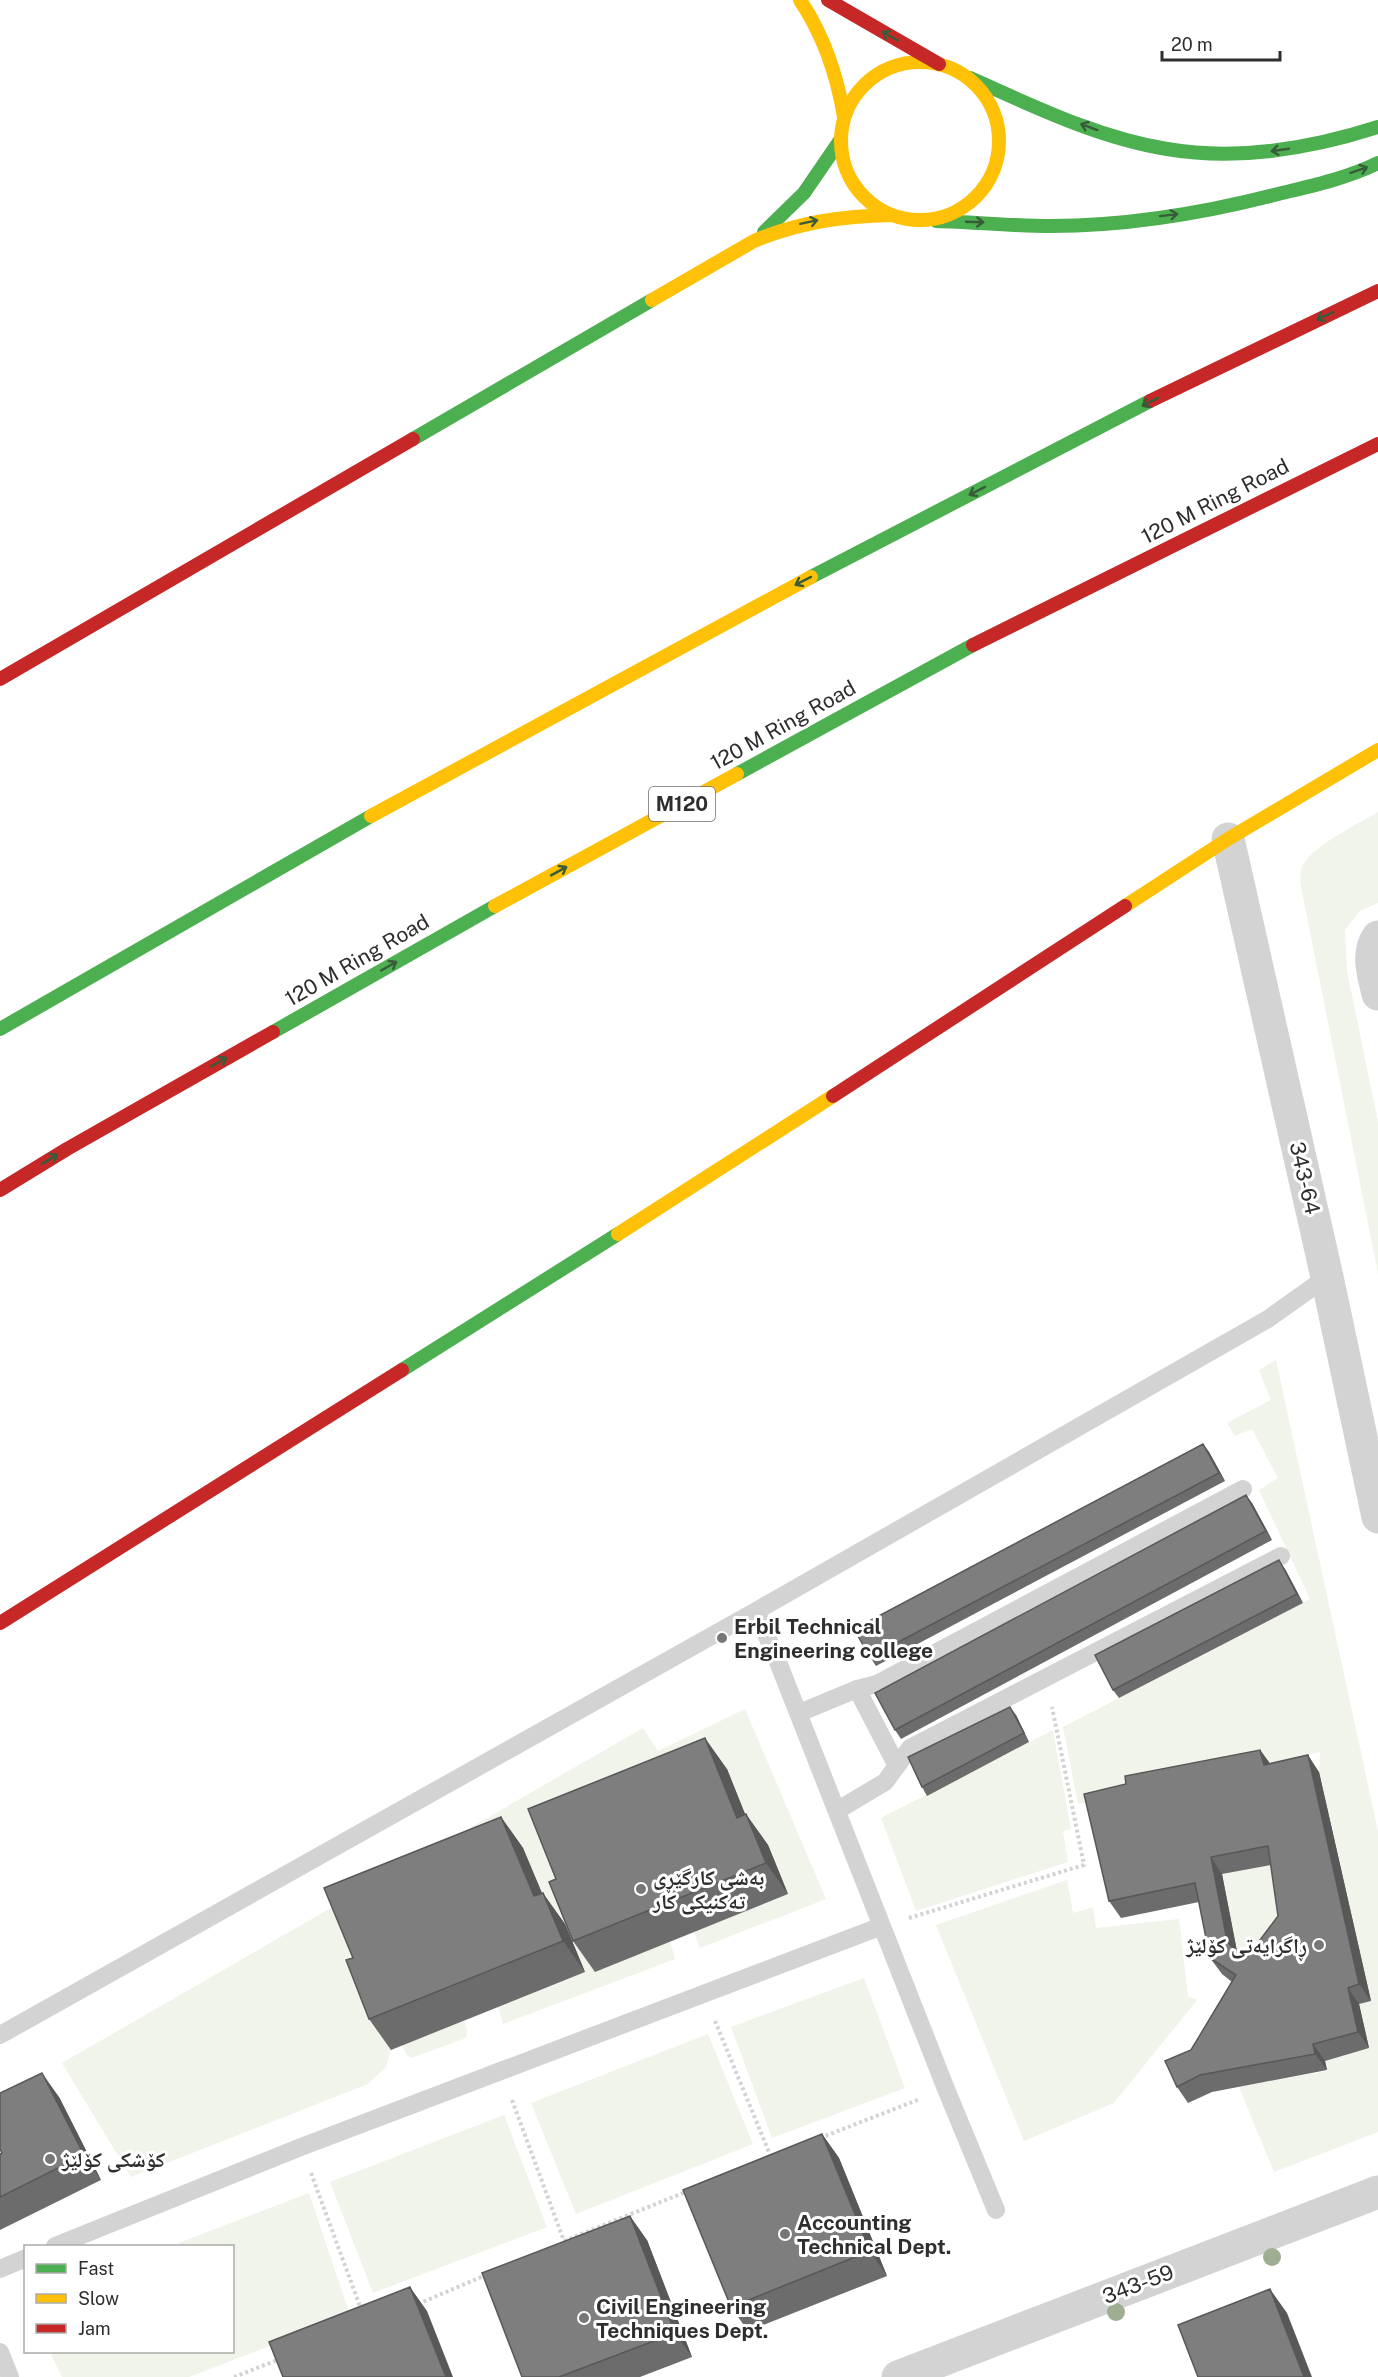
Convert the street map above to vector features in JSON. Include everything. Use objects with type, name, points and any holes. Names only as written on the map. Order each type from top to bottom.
[{"type":"main road","points":[[800,0],[832,62],[844,117]]},
{"type":"main road","points":[[828,0],[940,65],[1084,126],[1167,149],[1252,154],[1354,136],[1378,127]]},
{"type":"main road","points":[[892,215],[870,203],[854,185],[844,164],[841,139],[844,117],[855,95],[872,78],[882,72],[892,67],[916,63],[940,65]]},
{"type":"main road","points":[[917,220],[942,217],[965,206],[984,188],[995,166],[999,140],[995,115],[982,93],[963,75]]},
{"type":"main road","points":[[754,241],[804,193],[841,139]]},
{"type":"main road","points":[[0,679],[754,241],[785,228],[816,220],[892,215],[917,220],[1052,226],[1118,222],[1201,211],[1267,198],[1318,184],[1378,163]]},
{"type":"main road","points":[[0,1029],[384,808],[790,588],[1202,375],[1378,291]]},
{"type":"main road","name":"120 M Ring Road","points":[[0,1190],[67,1149],[505,900],[978,642],[1378,444]]},
{"type":"main road","points":[[0,1623],[660,1208],[1228,838],[1378,750]]},
{"type":"street","name":"343-64","points":[[1228,838],[1327,1277],[1378,1517]]},
{"type":"street","points":[[1378,937],[1374,943],[1372,962],[1378,994]]},
{"type":"street","name":"343-59","points":[[898,2377],[1378,2192]]},
{"type":"lane","points":[[0,2035],[756,1611],[1268,1319],[1327,1277]]},
{"type":"lane","points":[[799,1713],[857,1689],[877,1684],[1243,1489]]},
{"type":"lane","points":[[838,1810],[885,1782],[910,1748],[1281,1556]]},
{"type":"lane","points":[[756,1611],[838,1810],[946,2089],[996,2210]]},
{"type":"lane","points":[[857,1689],[897,1766]]},
{"type":"lane","points":[[60,2245],[301,2147],[882,1926]]},
{"type":"lane","points":[[0,2269],[24,2259]]},
{"type":"lane","points":[[0,2352],[10,2377]]},
{"type":"path","points":[[882,1926],[1084,1865],[1058,1729],[1045,1678]]},
{"type":"path","points":[[703,1993],[771,2157]]},
{"type":"path","points":[[501,2071],[564,2241]]},
{"type":"path","points":[[815,2140],[946,2089]]},
{"type":"path","points":[[301,2147],[363,2314]]},
{"type":"path","points":[[760,2162],[782,2153]]},
{"type":"path","points":[[554,2246],[695,2188]]},
{"type":"path","points":[[411,2307],[488,2274]]},
{"type":"path","points":[[234,2377],[289,2355]]},
{"type":"shaded area","points":[[1378,812],[1378,903],[1360,911],[1345,930],[1347,971],[1378,1122],[1378,1274],[1300,875],[1305,862],[1322,845]]},
{"type":"shaded area","points":[[1276,1360],[1378,1831],[1378,2132],[1274,2172],[1239,2087],[1327,2071],[1325,2061],[1359,2004],[1371,2000],[1319,1772],[1320,1752],[1078,1804],[1063,1727],[1310,1599],[1259,1490],[1278,1478],[1252,1429],[1235,1436],[1227,1423],[1271,1400],[1259,1370]]},
{"type":"shaded area","points":[[745,1709],[826,1899],[700,1948],[694,1932],[670,1941],[675,1959],[503,2024],[498,2007],[584,1972],[556,1927],[523,1848],[368,1992],[391,2050],[386,2067],[368,2084],[131,2177],[62,2063],[643,1728],[658,1751]]},
{"type":"shaded area","points":[[1053,1730],[1071,1829],[1063,1831],[1068,1862],[916,1911],[881,1818]]},
{"type":"shaded area","points":[[1280,1863],[1290,1933],[1260,1972],[1238,1957],[1222,1874]]},
{"type":"shaded area","points":[[1067,1880],[1073,1913],[1093,1907],[1096,1928],[1179,1919],[1188,1996],[1197,2000],[1114,2103],[1024,2141],[936,1925]]},
{"type":"shaded area","points":[[864,1978],[905,2088],[772,2138],[731,2027]]},
{"type":"shaded area","points":[[465,2021],[466,2038],[411,2058],[406,2054],[402,2045]]},
{"type":"shaded area","points":[[708,2034],[753,2144],[576,2214],[531,2103]]},
{"type":"shaded area","points":[[504,2115],[547,2227],[373,2293],[330,2182]]},
{"type":"shaded area","points":[[309,2193],[350,2315],[189,2377],[62,2377],[50,2353],[234,2353],[234,2245],[174,2245]]},
{"type":"building","points":[[1203,1444],[1219,1473],[870,1657],[854,1629]]},
{"type":"building","points":[[1246,1495],[1266,1531],[895,1730],[875,1693]]},
{"type":"building","points":[[1279,1560],[1297,1594],[1113,1690],[1095,1655]]},
{"type":"building","points":[[1010,1707],[1024,1733],[922,1787],[908,1757]]},
{"type":"building","points":[[705,1738],[737,1818],[746,1814],[766,1863],[573,1941],[549,1882],[556,1879],[528,1809]]},
{"type":"building","name":"ڕاگرایەتی کۆلێژ","points":[[1260,1750],[1264,1765],[1308,1755],[1359,1984],[1348,1988],[1358,2032],[1313,2044],[1315,2054],[1200,2075],[1177,2087],[1165,2061],[1191,2050],[1236,1975],[1210,1958],[1195,1883],[1109,1901],[1084,1794],[1126,1784],[1125,1776]],"holes":[[[1268,1846],[1278,1916],[1248,1956],[1234,1950],[1227,1941],[1211,1857]]]},
{"type":"building","points":[[501,1817],[534,1896],[543,1893],[563,1941],[369,2019],[346,1960],[353,1958],[324,1888]]},
{"type":"building","points":[[42,2073],[84,2155],[0,2197],[0,2154],[2,2153],[0,2149],[0,2093]]},
{"type":"building","points":[[822,2134],[870,2251],[731,2307],[683,2190]]},
{"type":"building","points":[[630,2216],[675,2333],[559,2377],[522,2377],[482,2273]]},
{"type":"building","points":[[410,2287],[446,2377],[283,2377],[269,2342]]},
{"type":"building","points":[[1270,2289],[1304,2377],[1198,2377],[1178,2325]]},
{"type":"traffic: fast","points":[[970,78],[1091,129],[1167,149],[1220,154],[1274,151],[1300,147],[1378,127]]},
{"type":"traffic: fast","points":[[764,232],[804,193],[841,139]]},
{"type":"traffic: fast","points":[[936,221],[1051,226],[1138,221],[1253,200],[1331,181],[1378,163]]},
{"type":"traffic: fast","points":[[413,439],[652,300]]},
{"type":"traffic: fast","points":[[811,577],[1150,401]]},
{"type":"traffic: fast","points":[[737,774],[973,645]]},
{"type":"traffic: fast","points":[[0,1029],[371,816]]},
{"type":"traffic: fast","points":[[273,1032],[495,906]]},
{"type":"traffic: fast","points":[[402,1370],[618,1234]]},
{"type":"traffic: slow","points":[[800,0],[823,42],[838,86],[844,117]]},
{"type":"traffic: slow","points":[[920,62],[950,68],[964,75],[976,85],[986,97],[993,111],[999,141],[993,171],[986,185],[976,197],[964,207],[950,214],[920,220],[890,214],[876,207],[864,197],[854,185],[847,171],[841,141],[847,111],[854,97],[864,85],[876,75],[890,68],[920,62]]},
{"type":"traffic: slow","points":[[652,300],[754,241],[771,234],[822,221],[892,215]]},
{"type":"traffic: slow","points":[[371,816],[811,577]]},
{"type":"traffic: slow","points":[[1125,906],[1228,839],[1378,750]]},
{"type":"traffic: slow","points":[[495,906],[737,774]]},
{"type":"traffic: slow","points":[[618,1234],[833,1096]]},
{"type":"traffic: jam","points":[[828,0],[939,64]]},
{"type":"traffic: jam","points":[[1150,401],[1378,291]]},
{"type":"traffic: jam","points":[[0,679],[413,439]]},
{"type":"traffic: jam","points":[[973,645],[1378,444]]},
{"type":"traffic: jam","points":[[833,1096],[1125,906]]},
{"type":"traffic: jam","points":[[0,1190],[67,1149],[273,1032]]},
{"type":"traffic: jam","points":[[0,1623],[402,1370]]},
{"type":"place","name":"Erbil Technical Engineering college","points":[[722,1638]]},
{"type":"place","name":"بەشی کارگێڕی تەکنیکی کار","points":[[641,1889]]},
{"type":"place","name":"ڕاگرایەتی کۆلێژ","points":[[1319,1945]]},
{"type":"place","name":"کۆشکی کۆلێژ","points":[[50,2159]]},
{"type":"place","name":"Accounting Technical Dept.","points":[[785,2234]]},
{"type":"place","name":"Civil Engineering Techniques Dept.","points":[[584,2318]]}]
